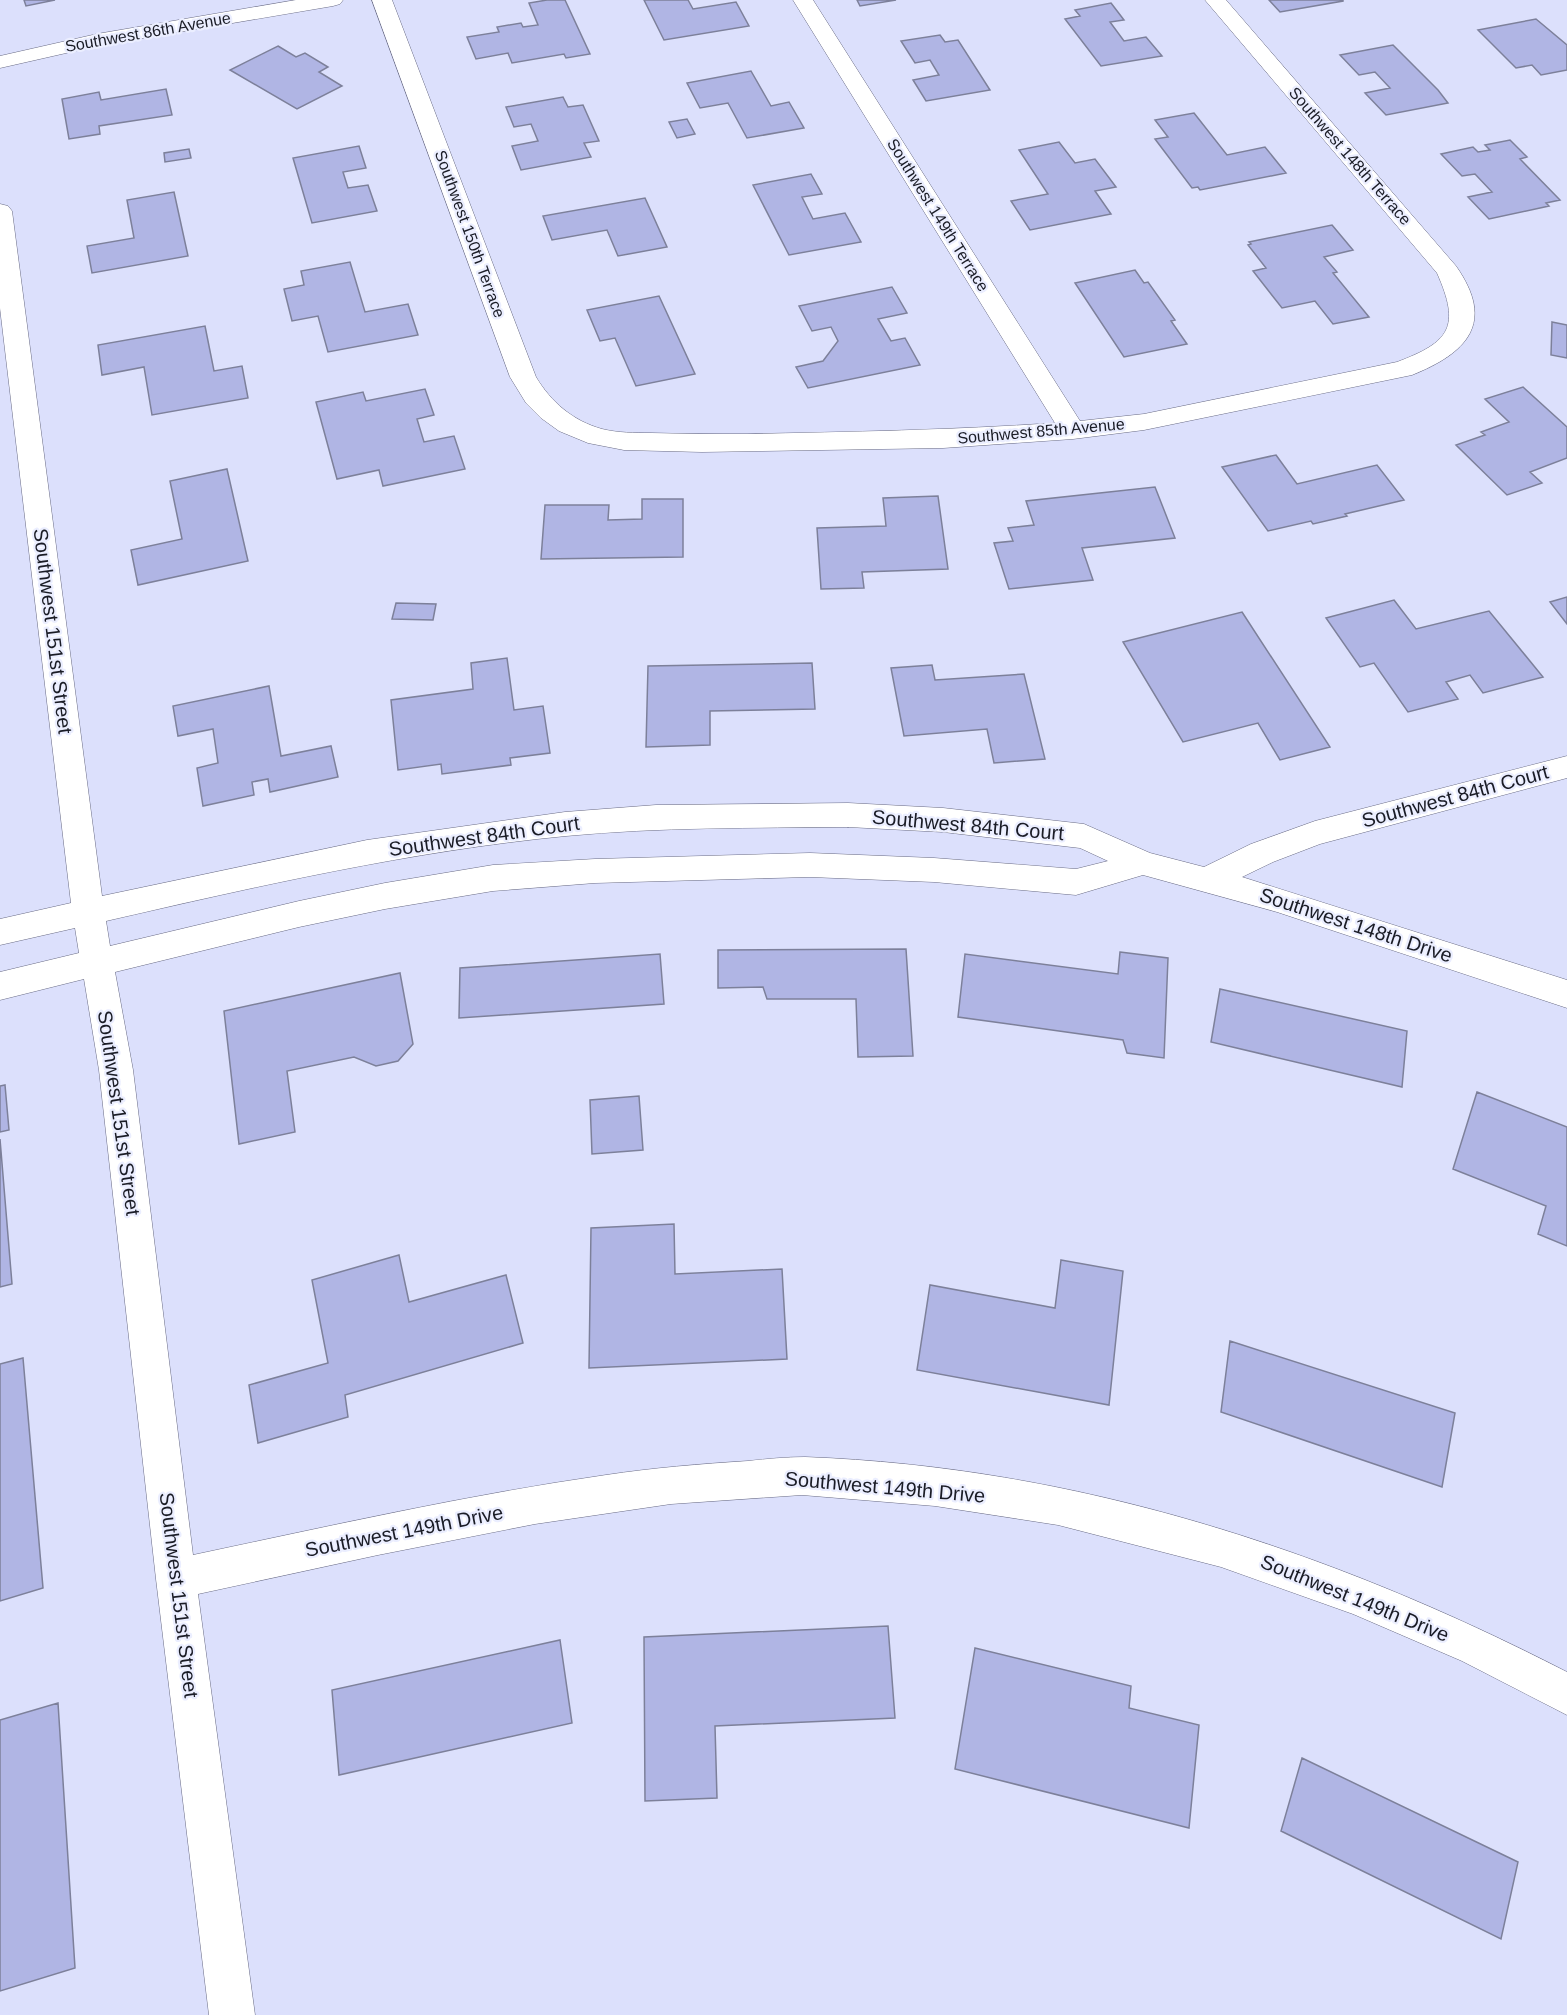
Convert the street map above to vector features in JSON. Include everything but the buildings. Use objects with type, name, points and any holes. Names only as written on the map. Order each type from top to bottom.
[{"type":"street","name":"Southwest 86th Avenue","points":[[0,62],[97,40],[333,0]]},
{"type":"street","name":"Southwest 150th Terrace","points":[[382,0],[523,377],[535,397],[550,412],[568,425],[597,436]]},
{"type":"street","name":"Southwest 149th Terrace","points":[[803,0],[1073,430]]},
{"type":"street","name":"Southwest 148th Terrace","points":[[1215,0],[1448,271],[1458,290],[1463,307],[1463,324]]},
{"type":"street","name":"Southwest 151st Street","points":[[0,212],[88,911],[99,963],[116,1070],[176,1579],[232,2015]]},
{"type":"street","name":"Southwest 85th Avenue","points":[[597,436],[656,443],[702,443],[943,439],[1073,430],[1172,417],[1403,369],[1426,361],[1444,350],[1456,337],[1463,324]]},
{"type":"street","name":"Southwest 84th Court","points":[[1209,879],[1262,853],[1315,833],[1567,767]]},
{"type":"street","name":"Southwest 84th Court","points":[[0,932],[367,852],[565,824],[656,817],[848,815],[986,824],[1084,836],[1143,863]]},
{"type":"street","name":"Southwest 148th Drive","points":[[1143,863],[1277,898],[1567,994]]},
{"type":"street","points":[[0,986],[299,914],[385,896],[493,878],[595,871],[810,865],[934,870],[1076,882],[1143,863]]},
{"type":"street","name":"Southwest 149th Drive","points":[[176,1579],[378,1535],[536,1505],[671,1485],[802,1476],[934,1487],[1058,1506],[1221,1547],[1357,1595],[1476,1647],[1567,1694]]}]
